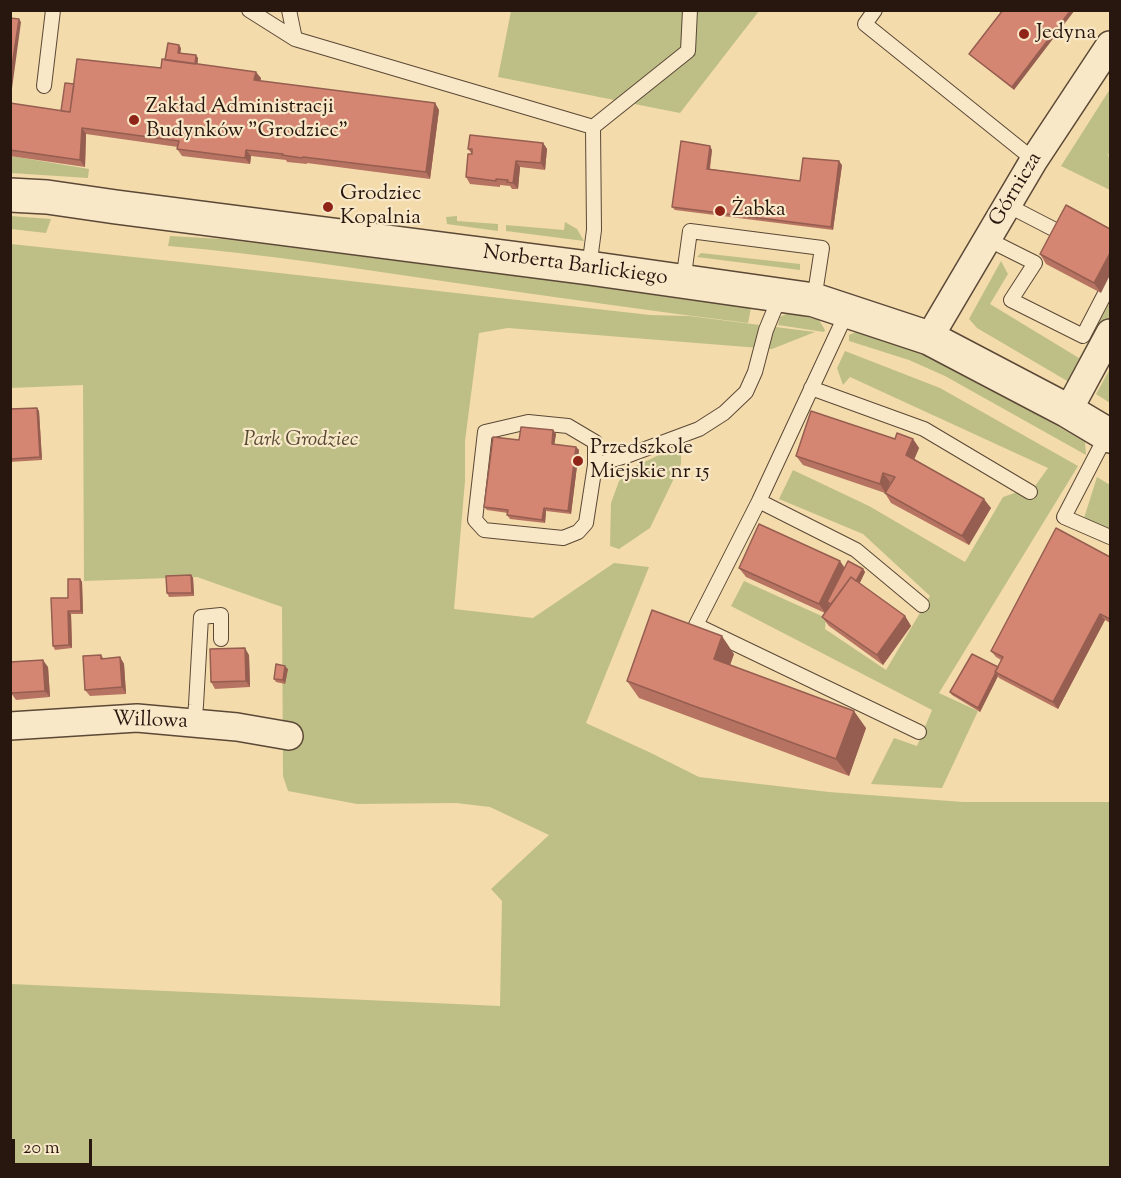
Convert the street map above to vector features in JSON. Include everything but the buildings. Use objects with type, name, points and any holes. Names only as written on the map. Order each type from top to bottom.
[{"type":"street","name":"Górnicza","points":[[929,338],[1034,160],[1110,45]]},
{"type":"street","name":"Norberta Barlickiego","points":[[10,195],[47,197],[814,300],[929,338],[1109,435]]},
{"type":"street","points":[[1068,411],[1110,333]]},
{"type":"street","name":"Willowa","points":[[10,726],[137,718],[237,727],[289,736]]},
{"type":"lane","points":[[44,86],[53,10]]},
{"type":"lane","points":[[249,10],[295,39],[593,127]]},
{"type":"lane","points":[[289,10],[295,39]]},
{"type":"lane","points":[[593,127],[687,51],[690,10]]},
{"type":"lane","points":[[875,10],[865,24],[1034,160]]},
{"type":"lane","points":[[589,268],[594,230],[593,127]]},
{"type":"lane","points":[[1007,205],[1063,234]]},
{"type":"lane","points":[[683,282],[690,231],[822,248],[814,300]]},
{"type":"lane","points":[[987,239],[1035,263],[1011,300],[1083,336],[1110,284]]},
{"type":"lane","points":[[595,465],[699,429],[724,413],[746,392],[755,372],[766,330],[780,296]]},
{"type":"lane","points":[[847,312],[759,501],[696,625],[919,732]]},
{"type":"lane","points":[[811,388],[924,429],[1030,492]]},
{"type":"lane","points":[[528,422],[568,426],[595,442],[595,465],[586,523],[578,532],[563,538],[484,530],[475,520],[485,432],[528,422]]},
{"type":"lane","points":[[1109,435],[1064,517],[1110,537]]},
{"type":"lane","points":[[759,501],[856,550],[922,604]]},
{"type":"lane","points":[[194,723],[201,617],[221,615],[221,639]]},
{"type":"green space","points":[[511,11],[759,11],[680,113],[498,77]]},
{"type":"green space","points":[[1110,89],[1110,150],[1108,156],[1110,157],[1110,190],[1061,166]]},
{"type":"green space","points":[[11,156],[89,169],[88,178],[11,173]]},
{"type":"green space","points":[[11,216],[51,219],[46,233],[11,229]]},
{"type":"green space","points":[[457,216],[457,221],[498,224],[498,231],[447,224],[446,217]]},
{"type":"green space","points":[[565,222],[577,229],[584,241],[506,231],[506,225],[564,230]]},
{"type":"green space","points":[[170,236],[223,239],[751,308],[748,323],[312,262],[168,246]]},
{"type":"green space","name":"Park Grodziec","points":[[11,244],[650,315],[689,316],[815,332],[772,349],[508,328],[479,333],[465,441],[465,481],[454,609],[533,618],[614,563],[649,567],[586,723],[699,777],[829,792],[963,802],[1110,802],[1110,1167],[11,1168],[11,984],[500,1006],[502,901],[491,889],[549,835],[490,807],[456,803],[357,804],[288,791],[283,776],[282,607],[197,577],[84,581],[83,385],[11,388]]},
{"type":"green space","points":[[701,253],[800,264],[800,270],[697,257]]},
{"type":"green space","points":[[1001,261],[1008,274],[990,304],[1079,358],[1110,302],[1110,319],[1074,385],[977,328],[969,319]]},
{"type":"green space","points":[[788,313],[819,320],[825,330],[824,332],[778,325],[780,317]]},
{"type":"green space","points":[[856,332],[915,349],[949,364],[1085,442],[1086,455],[945,376],[909,360],[849,341],[849,335]]},
{"type":"green space","points":[[845,351],[940,388],[1078,466],[939,693],[978,711],[942,788],[871,784],[894,738],[917,746],[932,710],[731,606],[744,581],[826,618],[825,629],[886,670],[930,596],[863,534],[779,499],[793,470],[869,506],[965,562],[1003,497],[1035,486],[1048,468],[850,377],[843,385],[837,368]]},
{"type":"green space","points":[[1110,369],[1110,403],[1096,394]]},
{"type":"green space","points":[[665,452],[681,455],[681,464],[650,528],[619,549],[610,546],[611,503],[619,481],[636,466]]},
{"type":"green space","points":[[1097,477],[1110,485],[1110,531],[1084,518]]},
{"type":"place","name":"Jedyna","points":[[1024,34]]},
{"type":"place","name":"Zakład Administracji Budynków \"Grodziec\"","points":[[134,120]]},
{"type":"place","name":"Grodziec Kopalnia","points":[[328,207]]},
{"type":"place","name":"Żabka","points":[[720,211]]},
{"type":"place","name":"Przedszkole Miejskie nr 15","points":[[578,461]]}]
